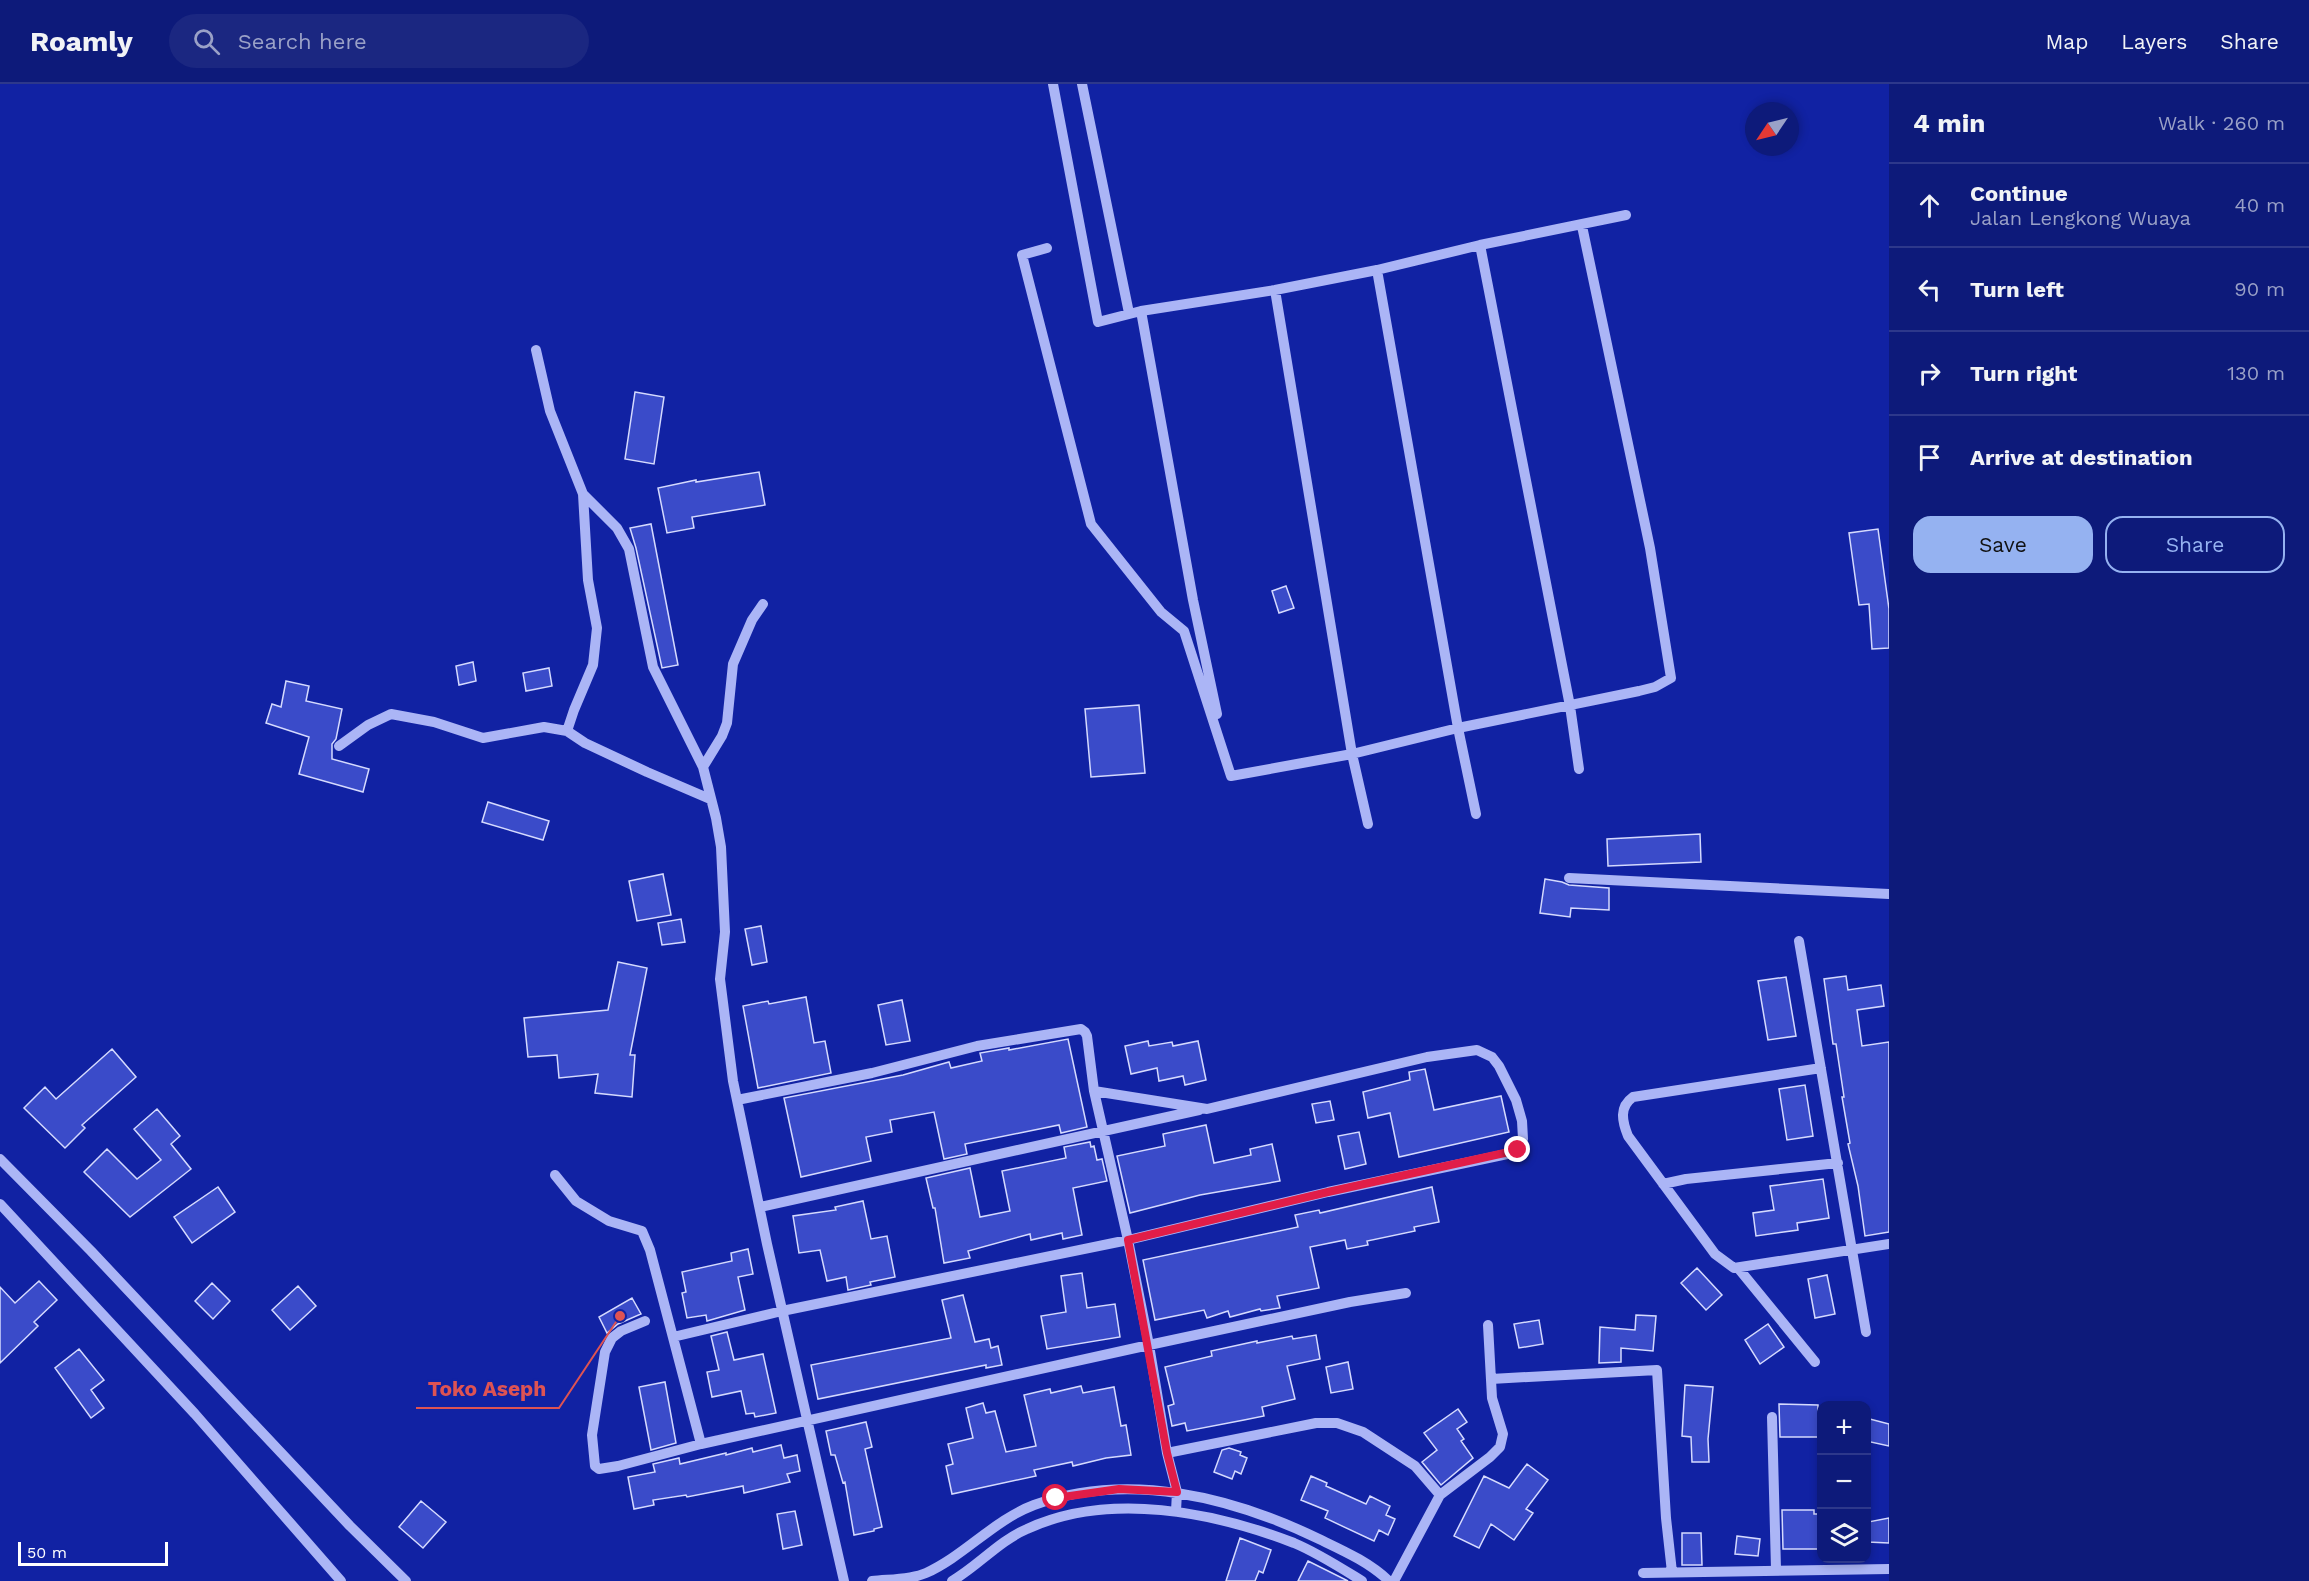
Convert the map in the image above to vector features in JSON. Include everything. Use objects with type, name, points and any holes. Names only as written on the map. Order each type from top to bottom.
[{"type":"street","points":[[1053,84],[1098,322],[1135,312],[1275,290],[1377,270],[1480,245],[1582,226],[1626,215]]},
{"type":"street","points":[[1082,84],[1135,312],[1231,776]]},
{"type":"street","points":[[1231,776],[1352,754],[1458,728],[1570,706],[1655,687],[1671,678],[1650,548],[1582,226]]},
{"type":"street","points":[[1480,245],[1570,706],[1579,769]]},
{"type":"street","points":[[1047,248],[1022,255],[1091,524],[1161,612],[1184,632],[1231,776]]},
{"type":"street","points":[[1377,270],[1458,728],[1476,814]]},
{"type":"street","points":[[1275,290],[1352,754],[1368,824]]},
{"type":"street","points":[[536,350],[550,411],[583,494],[588,580],[597,627],[593,665],[567,731]]},
{"type":"street","points":[[583,494],[604,514],[629,549],[653,667],[703,767],[716,818],[721,847],[725,932],[720,979],[737,1100],[782,1311],[844,1581]]},
{"type":"street","points":[[703,767],[722,736],[727,723],[733,664],[752,620],[763,604]]},
{"type":"street","points":[[339,746],[368,725],[391,714],[434,722],[483,738],[544,727],[567,731],[647,772],[710,799]]},
{"type":"street","points":[[1569,878],[1889,894]]},
{"type":"street","points":[[1799,941],[1866,1332]]},
{"type":"street","points":[[737,1100],[872,1073],[977,1046],[1076,1029],[1084,1031],[1087,1036],[1094,1090],[1149,1345],[1167,1453],[1177,1492],[1176,1511]]},
{"type":"street","points":[[673,1336],[782,1311],[1128,1240],[1328,1192],[1512,1153],[1520,1147],[1523,1139],[1522,1120],[1516,1100],[1504,1076],[1492,1058],[1477,1050],[1427,1057],[1207,1109],[759,1207]]},
{"type":"street","points":[[1815,1362],[1739,1269],[1727,1264],[1715,1254],[1628,1136],[1623,1123],[1624,1106],[1634,1097],[1821,1068]]},
{"type":"street","points":[[1094,1090],[1207,1109]]},
{"type":"street","points":[[0,1159],[99,1259],[350,1526],[406,1581]]},
{"type":"street","points":[[1663,1184],[1686,1179],[1838,1163]]},
{"type":"street","points":[[555,1175],[576,1202],[609,1221],[642,1231],[650,1250],[701,1444]]},
{"type":"street","points":[[0,1204],[195,1414],[341,1581]]},
{"type":"street","points":[[1739,1269],[1889,1244]]},
{"type":"street","points":[[645,1321],[621,1331],[612,1338],[605,1352],[592,1435],[595,1466],[599,1469],[701,1444],[1149,1345],[1406,1293]]},
{"type":"street","points":[[872,1581],[926,1573],[1031,1506],[1082,1493],[1119,1489],[1177,1492],[1258,1514],[1299,1529],[1352,1555],[1392,1581],[1440,1495],[1490,1457],[1503,1439],[1492,1398],[1488,1325]]},
{"type":"street","points":[[1491,1379],[1657,1370],[1666,1518],[1672,1572]]},
{"type":"street","points":[[1772,1417],[1776,1569]]},
{"type":"street","points":[[1167,1453],[1316,1423],[1338,1423],[1363,1432],[1415,1466],[1440,1495]]},
{"type":"street","points":[[952,1581],[1028,1528],[1068,1515],[1113,1508],[1176,1511],[1295,1544],[1362,1581]]},
{"type":"street","points":[[1643,1573],[1776,1569],[1889,1569]]},
{"type":"building","points":[[635,392],[664,397],[654,464],[625,459]]},
{"type":"building","points":[[759,472],[765,505],[692,517],[694,528],[667,533],[658,488],[696,480],[696,482]]},
{"type":"building","points":[[651,524],[678,665],[662,668],[630,528]]},
{"type":"building","points":[[1878,529],[1889,609],[1889,648],[1872,649],[1869,604],[1859,605],[1849,533]]},
{"type":"building","points":[[1286,586],[1294,608],[1279,613],[1272,591]]},
{"type":"building","points":[[473,662],[476,681],[459,685],[456,666]]},
{"type":"building","points":[[549,668],[552,686],[526,691],[523,673]]},
{"type":"building","points":[[286,681],[309,686],[306,701],[342,709],[336,739],[332,744],[332,759],[369,769],[363,792],[299,774],[309,737],[266,723],[272,704],[281,707]]},
{"type":"building","points":[[1139,705],[1145,773],[1091,777],[1085,709]]},
{"type":"building","points":[[488,802],[549,821],[543,840],[482,822]]},
{"type":"building","points":[[1700,834],[1701,862],[1608,866],[1607,839]]},
{"type":"building","points":[[663,874],[671,915],[637,921],[629,881]]},
{"type":"building","points":[[1545,879],[1569,885],[1609,888],[1609,910],[1571,908],[1570,917],[1540,913]]},
{"type":"building","points":[[681,919],[685,942],[662,945],[658,923]]},
{"type":"building","points":[[761,926],[767,962],[752,965],[745,929]]},
{"type":"building","points":[[618,962],[647,968],[630,1055],[635,1055],[632,1097],[595,1093],[598,1074],[559,1078],[557,1055],[528,1057],[524,1018],[608,1010]]},
{"type":"building","points":[[1846,976],[1848,990],[1881,985],[1884,1006],[1857,1010],[1862,1046],[1889,1042],[1889,1232],[1865,1236],[1858,1186],[1848,1144],[1850,1143],[1842,1097],[1844,1097],[1836,1044],[1833,1044],[1824,979]]},
{"type":"building","points":[[1786,977],[1796,1036],[1768,1040],[1758,981]]},
{"type":"building","points":[[806,997],[814,1043],[825,1041],[831,1073],[758,1088],[743,1006]]},
{"type":"building","points":[[902,1000],[910,1041],[886,1045],[878,1005]]},
{"type":"building","points":[[1068,1039],[1087,1127],[1061,1133],[1059,1125],[965,1144],[967,1154],[944,1159],[934,1112],[890,1120],[892,1132],[866,1137],[871,1161],[801,1177],[784,1098],[903,1075],[949,1062],[951,1068],[982,1061],[980,1053]]},
{"type":"building","points":[[1148,1041],[1149,1046],[1172,1042],[1173,1046],[1198,1041],[1206,1080],[1185,1085],[1183,1076],[1159,1081],[1157,1068],[1131,1074],[1125,1046]]},
{"type":"building","points":[[112,1049],[136,1077],[82,1125],[85,1128],[65,1148],[24,1108],[45,1087],[56,1099]]},
{"type":"building","points":[[1425,1069],[1434,1110],[1501,1096],[1509,1132],[1399,1157],[1390,1113],[1368,1118],[1363,1092],[1410,1080],[1409,1072]]},
{"type":"building","points":[[1805,1085],[1813,1136],[1787,1140],[1779,1089]]},
{"type":"building","points":[[1330,1101],[1334,1120],[1316,1123],[1312,1104]]},
{"type":"building","points":[[157,1109],[180,1136],[171,1144],[191,1169],[130,1217],[84,1172],[107,1149],[137,1179],[161,1160],[134,1129]]},
{"type":"building","points":[[1206,1125],[1214,1163],[1251,1155],[1250,1149],[1272,1144],[1280,1181],[1200,1195],[1130,1213],[1117,1156],[1165,1146],[1163,1134]]},
{"type":"building","points":[[1359,1132],[1366,1164],[1345,1169],[1338,1136]]},
{"type":"building","points":[[1090,1142],[1091,1147],[1094,1146],[1097,1160],[1102,1159],[1107,1181],[1073,1188],[1082,1235],[1063,1239],[1062,1233],[1031,1240],[1030,1234],[968,1251],[970,1258],[944,1263],[935,1208],[933,1208],[926,1178],[970,1168],[980,1217],[1010,1211],[1002,1171],[1066,1158],[1064,1147]]},
{"type":"building","points":[[1823,1179],[1829,1218],[1797,1223],[1798,1230],[1756,1236],[1753,1213],[1774,1210],[1770,1186]]},
{"type":"building","points":[[218,1187],[235,1212],[192,1243],[174,1217]]},
{"type":"building","points":[[1432,1187],[1439,1222],[1414,1227],[1415,1231],[1367,1241],[1368,1245],[1347,1249],[1345,1240],[1310,1247],[1319,1288],[1277,1296],[1280,1308],[1261,1311],[1260,1309],[1230,1317],[1228,1311],[1207,1318],[1204,1310],[1155,1320],[1143,1260],[1298,1227],[1295,1215],[1319,1210],[1320,1213]]},
{"type":"building","points":[[863,1201],[871,1239],[887,1236],[895,1277],[870,1282],[871,1285],[848,1290],[846,1277],[827,1281],[820,1250],[799,1253],[793,1216],[836,1210],[835,1207]]},
{"type":"building","points":[[748,1249],[753,1274],[738,1277],[745,1310],[707,1321],[706,1315],[687,1318],[682,1293],[686,1292],[682,1272],[732,1261],[731,1253]]},
{"type":"building","points":[[1697,1268],[1722,1295],[1706,1310],[1681,1283]]},
{"type":"building","points":[[1082,1273],[1087,1308],[1115,1304],[1120,1337],[1047,1349],[1041,1316],[1066,1312],[1061,1276]]},
{"type":"building","points":[[1827,1275],[1835,1314],[1815,1318],[1808,1279]]},
{"type":"building","points":[[39,1281],[57,1300],[34,1322],[38,1326],[0,1363],[0,1287],[15,1303]]},
{"type":"building","points":[[212,1283],[230,1301],[213,1319],[195,1301]]},
{"type":"building","points":[[298,1286],[316,1306],[290,1330],[272,1310]]},
{"type":"building","points":[[963,1295],[975,1342],[989,1339],[991,1348],[998,1346],[1002,1365],[986,1368],[986,1365],[818,1399],[811,1365],[951,1338],[942,1300]]},
{"type":"building","points":[[632,1298],[641,1314],[618,1324],[607,1333],[599,1317]]},
{"type":"building","points":[[1636,1315],[1656,1316],[1653,1351],[1621,1348],[1621,1362],[1599,1363],[1600,1327],[1635,1330]]},
{"type":"building","points":[[1539,1320],[1543,1344],[1519,1348],[1514,1324]]},
{"type":"building","points":[[1768,1324],[1784,1347],[1760,1364],[1745,1340]]},
{"type":"building","points":[[727,1332],[734,1360],[763,1354],[776,1413],[755,1417],[754,1413],[746,1414],[741,1391],[712,1397],[707,1372],[719,1370],[711,1336]]},
{"type":"building","points":[[1316,1335],[1320,1359],[1287,1366],[1295,1399],[1262,1407],[1264,1416],[1187,1431],[1185,1423],[1172,1426],[1168,1406],[1174,1404],[1165,1367],[1212,1356],[1211,1351],[1257,1341],[1257,1343],[1292,1336],[1293,1339]]},
{"type":"building","points":[[79,1349],[104,1380],[91,1390],[104,1408],[91,1418],[55,1368]]},
{"type":"building","points":[[1348,1362],[1353,1389],[1331,1393],[1326,1367]]},
{"type":"building","points":[[665,1382],[676,1443],[651,1450],[639,1387]]},
{"type":"building","points":[[1685,1385],[1713,1387],[1708,1439],[1709,1462],[1692,1462],[1691,1437],[1682,1436]]},
{"type":"building","points":[[1081,1386],[1083,1393],[1114,1387],[1121,1426],[1126,1425],[1131,1455],[1073,1466],[1072,1462],[1034,1470],[1036,1476],[952,1494],[946,1466],[953,1464],[948,1444],[973,1438],[966,1408],[983,1403],[986,1413],[995,1411],[1006,1452],[1036,1446],[1024,1395],[1050,1389],[1051,1393]]},
{"type":"building","points":[[1779,1404],[1817,1405],[1817,1437],[1780,1437]]},
{"type":"building","points":[[1458,1409],[1467,1422],[1457,1429],[1464,1439],[1461,1441],[1473,1458],[1441,1485],[1422,1462],[1437,1450],[1424,1433]]},
{"type":"building","points":[[1871,1419],[1889,1424],[1889,1446],[1871,1442]]},
{"type":"building","points":[[866,1422],[872,1447],[865,1449],[882,1527],[854,1535],[845,1482],[843,1483],[835,1455],[831,1455],[826,1431]]},
{"type":"building","points":[[781,1445],[784,1458],[797,1455],[800,1471],[787,1474],[790,1482],[744,1493],[743,1486],[687,1497],[686,1495],[653,1500],[654,1505],[634,1509],[628,1477],[655,1472],[653,1464],[679,1458],[680,1464],[752,1448],[753,1452]]},
{"type":"building","points":[[1229,1448],[1241,1452],[1240,1455],[1247,1458],[1241,1474],[1235,1471],[1232,1479],[1214,1472],[1222,1450]]},
{"type":"building","points":[[1527,1464],[1548,1480],[1526,1509],[1533,1513],[1514,1540],[1491,1524],[1479,1548],[1454,1536],[1484,1476],[1509,1488]]},
{"type":"building","points":[[1311,1476],[1327,1483],[1326,1486],[1366,1504],[1370,1496],[1390,1506],[1386,1515],[1395,1519],[1388,1535],[1379,1530],[1374,1541],[1325,1518],[1328,1511],[1301,1500]]},
{"type":"building","points":[[421,1501],[446,1522],[423,1548],[399,1527]]},
{"type":"building","points":[[1782,1510],[1814,1510],[1814,1514],[1817,1514],[1817,1549],[1783,1549]]},
{"type":"building","points":[[795,1511],[802,1545],[783,1549],[777,1514]]},
{"type":"building","points":[[1889,1518],[1889,1543],[1871,1542],[1871,1521]]},
{"type":"building","points":[[1682,1533],[1701,1533],[1702,1565],[1682,1565]]},
{"type":"building","points":[[1737,1536],[1760,1539],[1758,1556],[1735,1554]]},
{"type":"building","points":[[1240,1538],[1271,1550],[1263,1573],[1259,1571],[1255,1581],[1226,1581]]},
{"type":"building","points":[[1308,1561],[1348,1581],[1298,1581]]},
{"type":"place","name":"Toko Aseph","points":[[620,1316]]},
{"type":"route","points":[[1056,1498],[1119,1489],[1177,1492],[1167,1453],[1128,1240],[1518,1150]]}]
